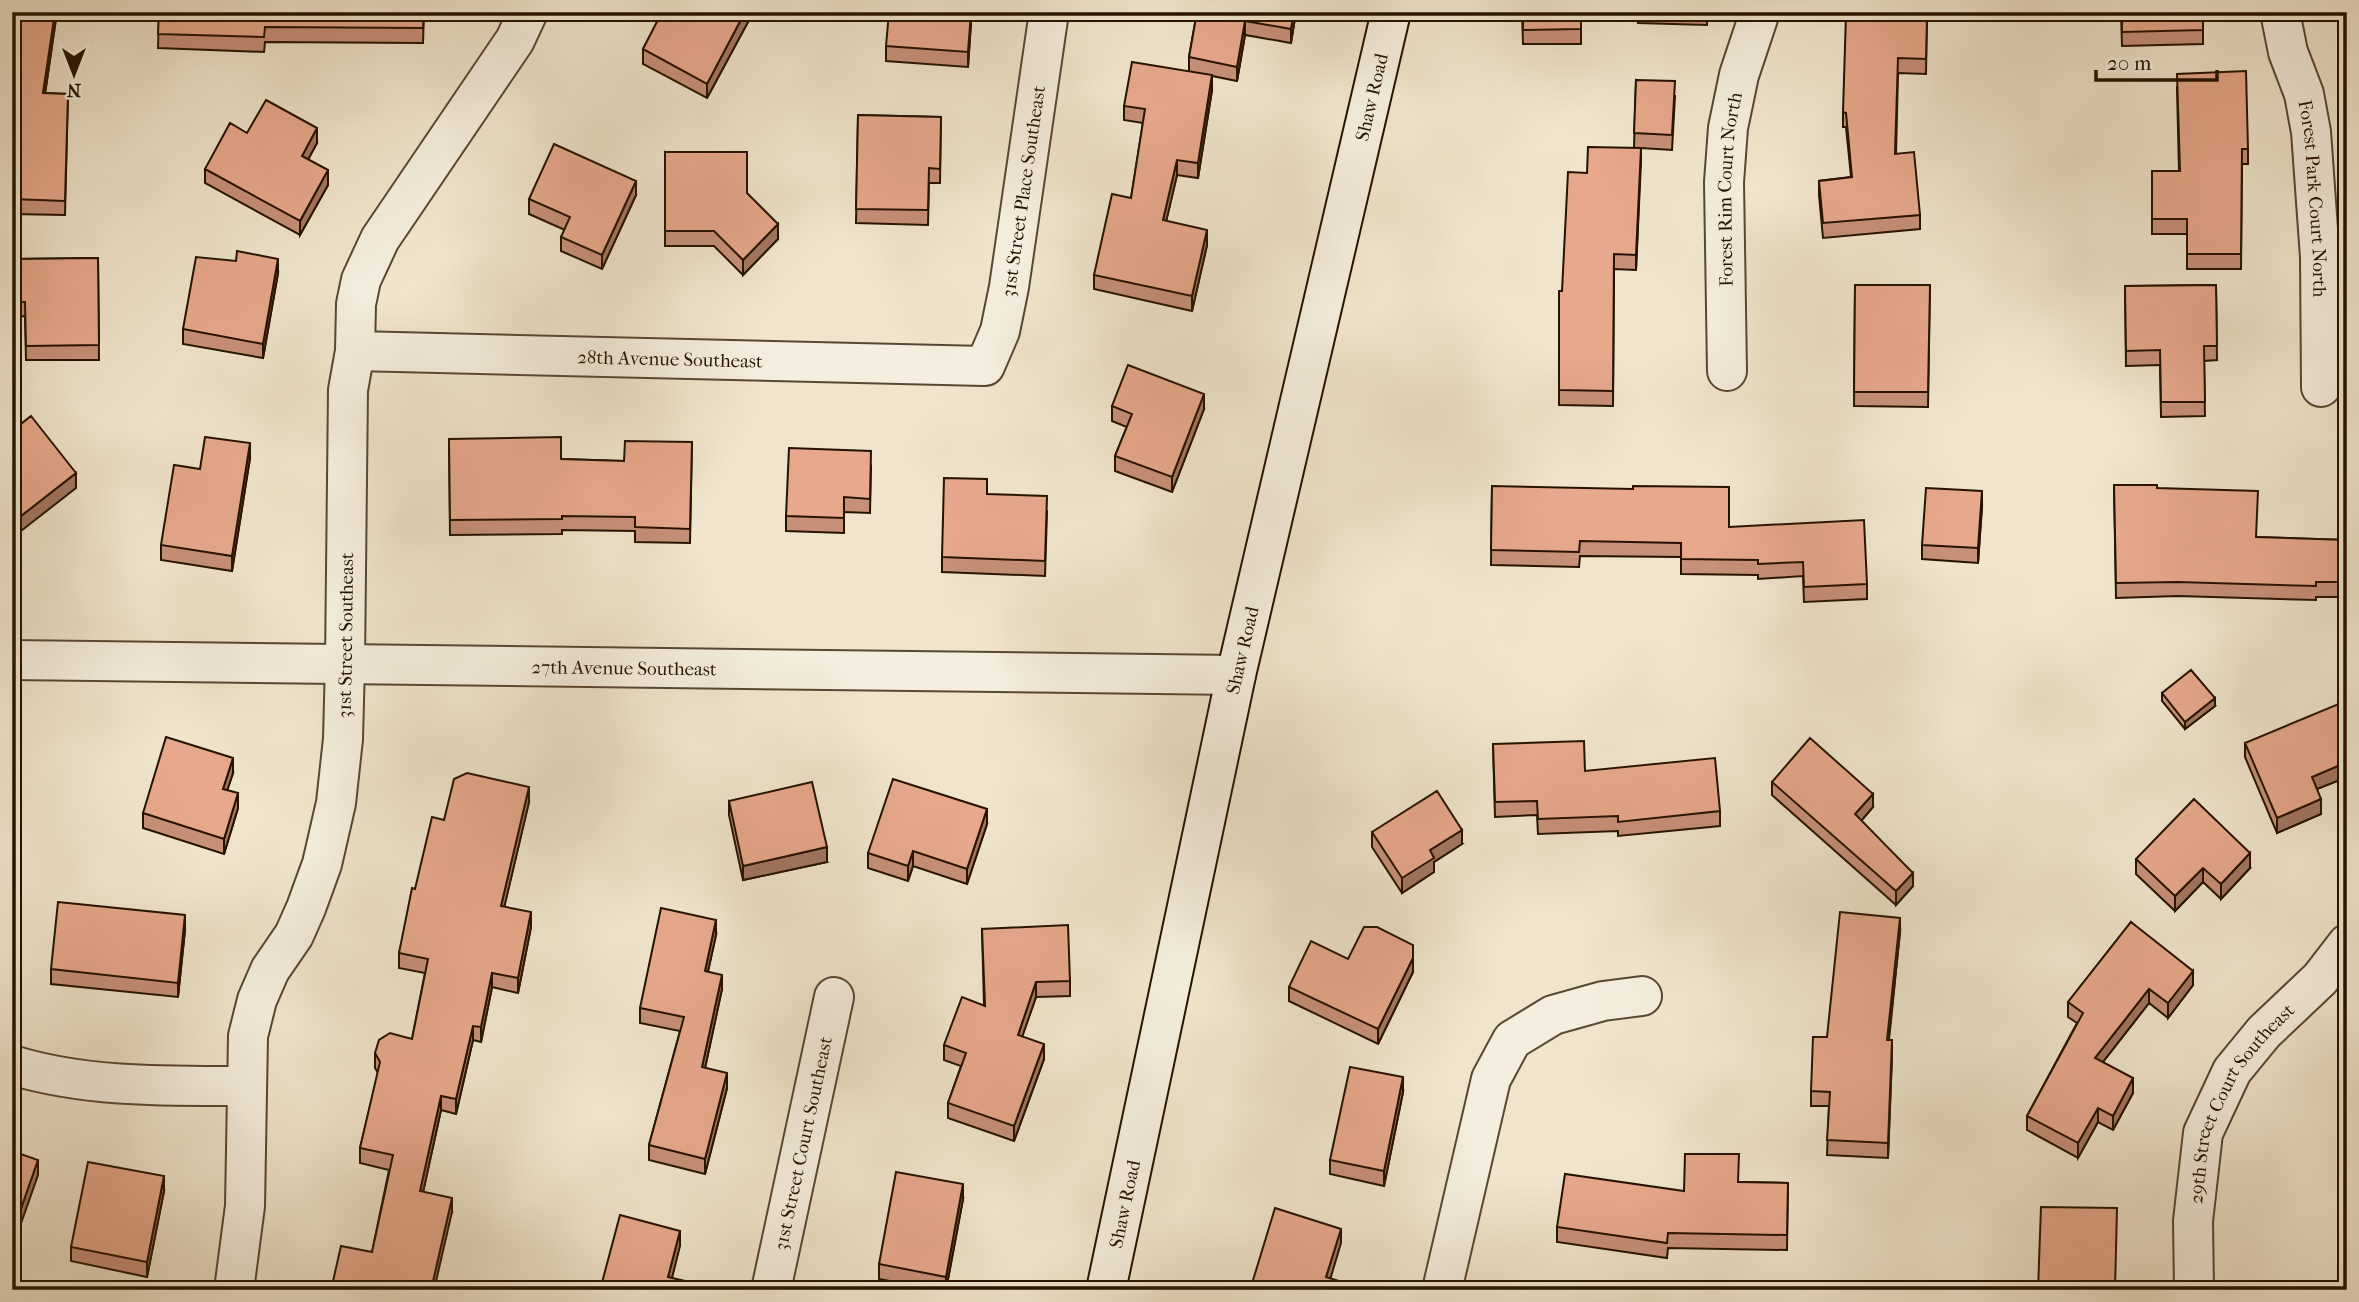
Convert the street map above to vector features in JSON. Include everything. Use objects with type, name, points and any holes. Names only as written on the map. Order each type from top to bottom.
[{"type":"street","name":"31st Street Southeast","points":[[234,1290],[245,1206],[248,1036],[257,1000],[270,970],[294,935],[306,908],[322,864],[336,803],[343,739],[348,390],[355,351],[356,304],[361,280],[380,239],[515,40],[527,12]]},
{"type":"street","name":"31st Street Place Southeast","points":[[985,366],[1000,331],[1009,287],[1049,12]]},
{"type":"street","name":"Shaw Road","points":[[1106,1290],[1236,675],[1391,12]]},
{"type":"street","name":"Forest Rim Court North","points":[[1727,371],[1724,182],[1728,128],[1739,75],[1760,12]]},
{"type":"street","name":"Forest Park Court North","points":[[2280,12],[2288,52],[2304,94],[2311,132],[2320,257],[2321,387]]},
{"type":"street","name":"28th Avenue Southeast","points":[[355,351],[985,366]]},
{"type":"street","name":"27th Avenue Southeast","points":[[12,660],[1236,675]]},
{"type":"street","name":"29th Street Court Southeast","points":[[2194,1290],[2193,1221],[2203,1133],[2232,1071],[2264,1032],[2319,979],[2347,944]]},
{"type":"street","points":[[1442,1290],[1491,1079],[1512,1040],[1553,1015],[1604,1001],[1642,996]]},
{"type":"street","name":"31st Street Court Southeast","points":[[771,1290],[835,997]]},
{"type":"street","points":[[12,1065],[46,1075],[103,1082],[165,1086],[246,1086]]},
{"type":"building","points":[[12,12],[55,12],[43,93],[68,94],[65,201],[12,199]]},
{"type":"building","points":[[159,12],[424,12],[423,28],[265,27],[264,37],[158,34]]},
{"type":"building","points":[[662,12],[745,12],[707,84],[643,49]]},
{"type":"building","points":[[889,12],[971,12],[968,52],[886,46]]},
{"type":"building","points":[[1197,12],[1294,12],[1291,29],[1245,21],[1237,67],[1189,57]]},
{"type":"building","points":[[1523,12],[1581,12],[1581,29],[1523,30]]},
{"type":"building","points":[[2122,12],[2203,12],[2203,30],[2122,32]]},
{"type":"building","points":[[1846,14],[1927,17],[1926,59],[1898,58],[1895,154],[1914,152],[1920,215],[1823,223],[1819,181],[1852,177],[1846,113],[1843,112]]},
{"type":"building","points":[[1132,62],[1212,75],[1198,163],[1177,160],[1163,220],[1207,230],[1192,296],[1094,275],[1112,194],[1131,198],[1145,109],[1124,106]]},
{"type":"building","points":[[2246,71],[2248,149],[2242,149],[2241,254],[2187,254],[2187,219],[2152,219],[2152,171],[2180,171],[2177,74]]},
{"type":"building","points":[[1636,80],[1675,81],[1672,135],[1634,133]]},
{"type":"building","points":[[266,100],[317,128],[302,156],[328,170],[300,221],[205,169],[230,123],[247,133]]},
{"type":"building","points":[[858,115],[941,117],[940,169],[929,168],[928,210],[856,209]]},
{"type":"building","points":[[554,144],[636,181],[602,255],[561,237],[570,217],[529,199]]},
{"type":"building","points":[[1588,147],[1641,148],[1636,255],[1614,254],[1613,391],[1559,390],[1559,291],[1562,291],[1568,172],[1587,173]]},
{"type":"building","points":[[665,152],[747,152],[747,193],[778,224],[743,260],[714,231],[665,231]]},
{"type":"building","points":[[237,251],[278,259],[263,344],[183,329],[196,257],[236,261]]},
{"type":"building","points":[[98,258],[99,345],[26,346],[25,302],[12,302],[12,259]]},
{"type":"building","points":[[1855,285],[1930,285],[1928,392],[1854,392]]},
{"type":"building","points":[[2216,285],[2217,346],[2204,346],[2205,402],[2161,402],[2160,350],[2126,351],[2125,286]]},
{"type":"building","points":[[1128,365],[1204,394],[1172,477],[1115,456],[1132,414],[1112,406]]},
{"type":"building","points":[[31,416],[76,473],[12,523],[12,431]]},
{"type":"building","points":[[205,437],[250,443],[232,556],[161,545],[174,465],[200,469]]},
{"type":"building","points":[[561,437],[561,459],[624,461],[625,441],[692,442],[690,529],[635,527],[635,517],[562,516],[562,519],[450,520],[449,439]]},
{"type":"building","points":[[789,448],[871,451],[870,499],[844,497],[844,518],[786,516]]},
{"type":"building","points":[[944,478],[987,479],[987,494],[1047,496],[1045,561],[942,557]]},
{"type":"building","points":[[2114,485],[2258,491],[2256,537],[2347,540],[2347,582],[2316,582],[2316,586],[2116,583]]},
{"type":"building","points":[[1492,486],[1633,489],[1633,486],[1729,487],[1729,527],[1864,520],[1867,584],[1804,587],[1803,562],[1758,564],[1758,560],[1681,559],[1681,543],[1580,541],[1579,552],[1491,550]]},
{"type":"building","points":[[1926,488],[1982,491],[1978,548],[1922,545]]},
{"type":"building","points":[[2191,670],[2215,698],[2185,722],[2162,693]]},
{"type":"building","points":[[2341,703],[2347,717],[2347,762],[2312,777],[2321,799],[2277,818],[2245,743]]},
{"type":"building","points":[[166,737],[233,758],[223,789],[238,793],[224,839],[143,813]]},
{"type":"building","points":[[1810,738],[1873,794],[1855,814],[1913,873],[1896,891],[1772,782]]},
{"type":"building","points":[[1584,741],[1585,771],[1715,758],[1720,811],[1618,822],[1618,816],[1538,819],[1537,801],[1495,802],[1493,744]]},
{"type":"building","points":[[467,773],[529,787],[501,906],[531,912],[518,978],[492,973],[481,1027],[473,1026],[456,1099],[441,1096],[420,1191],[452,1198],[431,1290],[331,1290],[341,1246],[372,1252],[393,1155],[360,1148],[380,1062],[375,1053],[379,1040],[390,1033],[412,1039],[428,959],[399,953],[412,888],[415,889],[432,817],[444,820],[454,779]]},
{"type":"building","points":[[893,779],[987,809],[967,869],[913,851],[908,866],[868,853]]},
{"type":"building","points":[[812,782],[827,847],[743,866],[729,801]]},
{"type":"building","points":[[1437,791],[1462,830],[1430,850],[1434,858],[1402,878],[1372,832]]},
{"type":"building","points":[[2194,799],[2250,853],[2221,884],[2203,868],[2175,896],[2136,859]]},
{"type":"building","points":[[58,902],[185,915],[178,983],[51,969]]},
{"type":"building","points":[[661,908],[716,920],[705,971],[722,975],[702,1067],[727,1073],[705,1159],[649,1145],[684,1017],[640,1008]]},
{"type":"building","points":[[1840,912],[1900,918],[1887,1040],[1892,1040],[1888,1143],[1827,1140],[1830,1092],[1811,1091],[1813,1037],[1827,1037]]},
{"type":"building","points":[[2131,922],[2193,971],[2168,1003],[2149,989],[2095,1058],[2133,1078],[2113,1116],[2098,1108],[2078,1143],[2027,1116],[2083,1013],[2068,1002]]},
{"type":"building","points":[[1068,925],[1070,981],[1036,982],[1018,1035],[1044,1044],[1014,1126],[948,1103],[966,1053],[944,1045],[962,997],[985,1006],[982,929]]},
{"type":"building","points":[[1364,927],[1377,927],[1413,945],[1413,958],[1378,1029],[1289,987],[1311,941],[1348,959]]},
{"type":"building","points":[[1350,1067],[1403,1077],[1384,1171],[1330,1160]]},
{"type":"building","points":[[12,1151],[38,1160],[12,1234]]},
{"type":"building","points":[[1685,1154],[1739,1154],[1738,1182],[1788,1183],[1787,1235],[1668,1233],[1667,1243],[1557,1227],[1565,1174],[1684,1191]]},
{"type":"building","points":[[88,1162],[164,1176],[147,1262],[71,1247]]},
{"type":"building","points":[[896,1172],[963,1184],[946,1277],[879,1264]]},
{"type":"building","points":[[2041,1207],[2117,1208],[2115,1290],[2038,1290]]},
{"type":"building","points":[[1275,1208],[1341,1229],[1326,1277],[1362,1288],[1361,1290],[1250,1290]]},
{"type":"building","points":[[620,1215],[680,1231],[668,1277],[685,1281],[682,1290],[600,1290]]}]
